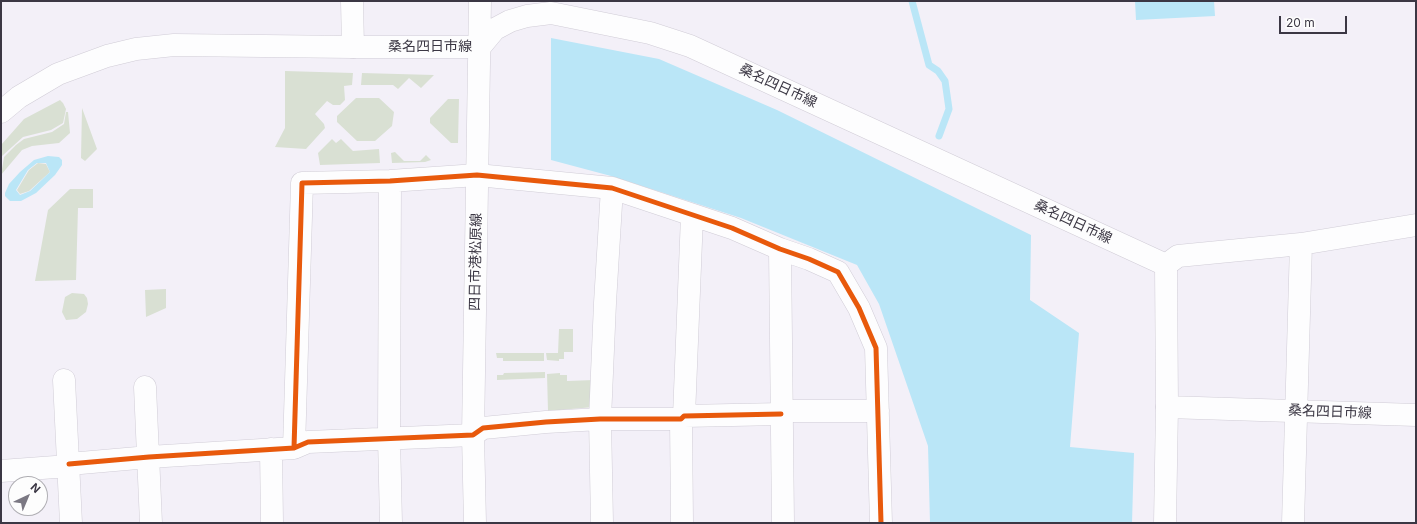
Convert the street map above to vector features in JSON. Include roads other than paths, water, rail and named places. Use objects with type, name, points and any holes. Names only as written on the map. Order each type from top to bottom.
[{"type":"street","points":[[352,1],[353,47]]},
{"type":"street","name":"四日市港松原線","points":[[475,523],[473,435],[480,1]]},
{"type":"street","name":"桑名四日市線","points":[[1,112],[19,97],[58,74],[107,56],[136,49],[174,44],[353,47],[480,54],[495,30],[510,21],[552,7],[650,33],[690,46],[1166,265]]},
{"type":"street","points":[[294,448],[302,183],[390,181],[477,171],[612,188],[692,216],[732,228],[780,248],[809,258],[838,272],[859,308],[876,348],[881,523]]},
{"type":"street","points":[[390,181],[389,438],[391,523]]},
{"type":"street","points":[[602,523],[600,419],[604,303],[612,188]]},
{"type":"street","points":[[682,523],[683,417],[692,216]]},
{"type":"street","points":[[1165,523],[1167,407],[1166,265],[1178,256],[1301,244],[1416,225]]},
{"type":"street","points":[[1293,523],[1301,244]]},
{"type":"street","points":[[780,248],[782,523]]},
{"type":"street","points":[[64,380],[71,523]]},
{"type":"street","points":[[145,387],[151,523]]},
{"type":"street","name":"桑名四日市線","points":[[1167,407],[1416,415]]},
{"type":"street","points":[[1,471],[149,457],[294,448],[308,442],[473,435],[483,428],[546,422],[781,412],[878,411]]},
{"type":"street","points":[[271,449],[272,523]]},
{"type":"water","points":[[1135,1],[1214,1],[1215,16],[1136,20]]},
{"type":"water","points":[[551,38],[659,59],[777,110],[1031,235],[1030,300],[1079,333],[1070,447],[1134,453],[1132,523],[930,523],[928,446],[879,304],[857,265],[741,218],[611,176],[551,160]]},
{"type":"water","points":[[48,156],[59,157],[62,160],[62,165],[55,175],[36,193],[21,201],[10,201],[5,196],[9,184],[34,160]],"holes":[[[37,163],[46,163],[50,172],[30,191],[20,195],[16,190],[28,170]]]},
{"type":"waterway","points":[[912,1],[929,65],[938,71],[945,81],[949,109],[939,136]]}]
